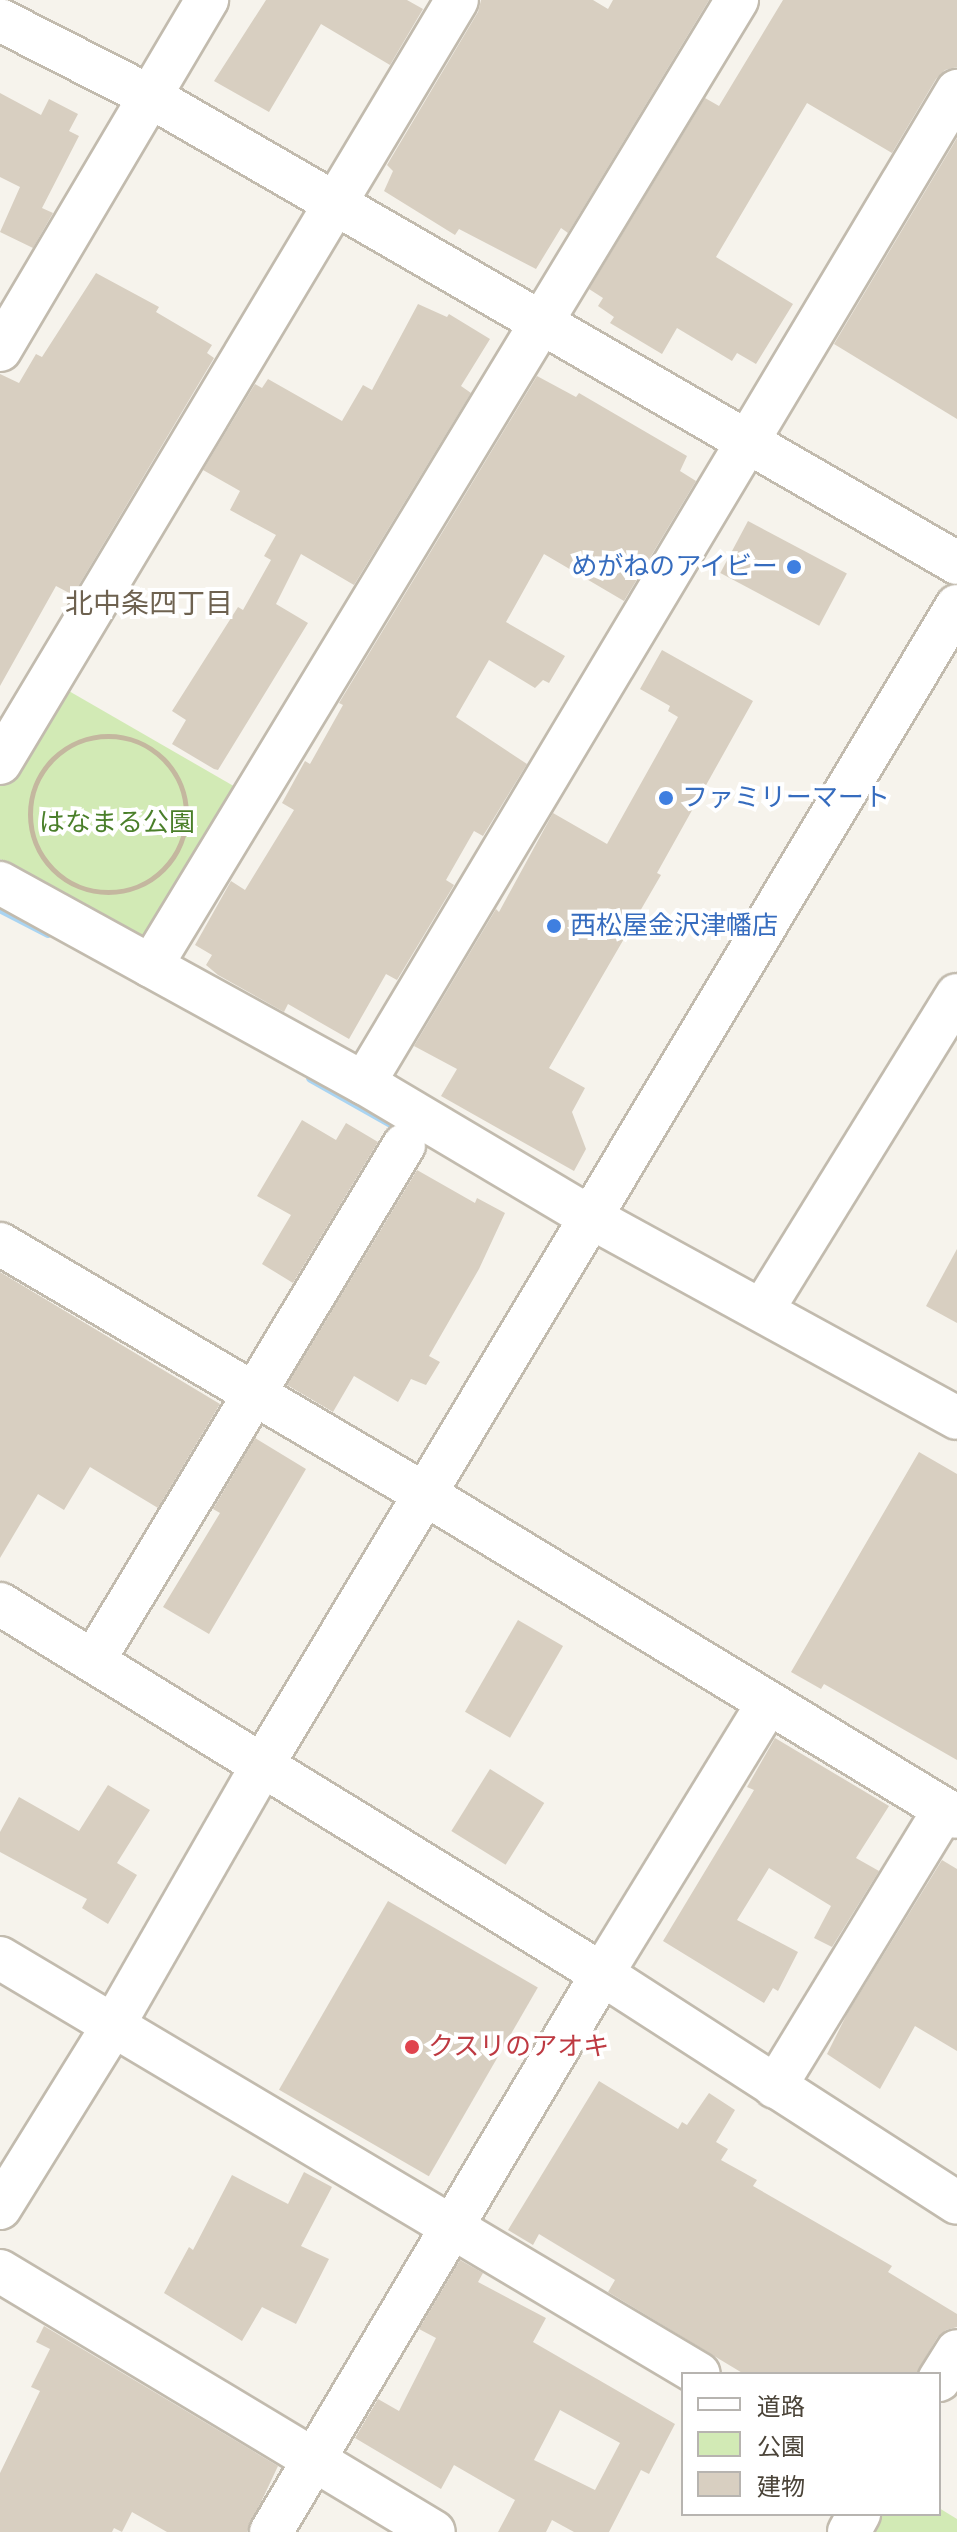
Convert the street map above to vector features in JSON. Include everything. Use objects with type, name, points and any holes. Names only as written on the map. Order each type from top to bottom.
[{"type":"street","points":[[0,350],[207,0]]},
{"type":"street","points":[[0,763],[457,0]]},
{"type":"street","points":[[151,966],[737,0]]},
{"type":"street","points":[[0,20],[151,97],[957,563]]},
{"type":"street","points":[[364,1083],[957,91]]},
{"type":"street","points":[[0,2208],[113,2026],[263,1764],[957,606]]},
{"type":"street","points":[[0,883],[364,1083],[590,1217],[763,1309],[957,1418]]},
{"type":"street","points":[[763,1309],[957,995]]},
{"type":"street","points":[[94,1660],[404,1145]]},
{"type":"street","points":[[0,1244],[425,1494],[951,1814],[775,2087]]},
{"type":"street","points":[[0,1604],[602,1974],[957,2203]]},
{"type":"street","points":[[271,2532],[602,1974],[768,1703]]},
{"type":"street","points":[[0,1958],[696,2372]]},
{"type":"street","points":[[0,2271],[434,2532]]},
{"type":"street","points":[[941,2377],[957,2351]]},
{"type":"path","points":[[109,736],[134,740],[157,753],[174,772],[185,795],[187,821],[181,846],[167,868],[145,884],[120,893],[93,892],[67,882],[47,865],[34,844],[28,818],[32,793],[42,769],[60,751],[83,739],[109,736]]},
{"type":"green space","name":"はなまる公園","points":[[55,683],[244,792],[152,937],[141,940],[0,859],[0,782]]},
{"type":"green space","points":[[941,2509],[957,2519],[957,2532],[862,2532],[873,2516],[941,2516]]},
{"type":"building","points":[[266,0],[407,0],[423,9],[390,65],[321,24],[269,112],[214,81]]},
{"type":"building","points":[[481,0],[593,0],[608,9],[613,0],[709,0],[568,233],[561,228],[536,269],[459,229],[455,235],[384,191],[393,171],[387,165],[478,12]]},
{"type":"building","points":[[783,0],[957,0],[957,67],[945,70],[936,79],[892,153],[807,103],[716,257],[793,304],[756,364],[737,353],[732,361],[677,328],[662,354],[610,323],[614,317],[598,306],[603,298],[589,289],[705,98],[719,106]]},
{"type":"building","points":[[0,93],[41,115],[49,99],[78,114],[69,131],[79,136],[42,208],[53,213],[33,248],[0,232],[20,187],[0,177]]},
{"type":"building","points":[[957,138],[957,419],[834,344]]},
{"type":"building","points":[[96,273],[159,307],[156,312],[212,345],[207,353],[214,358],[73,595],[56,586],[0,686],[0,374],[19,383],[36,354],[42,357]]},
{"type":"building","points":[[418,304],[447,317],[449,314],[490,339],[461,386],[471,393],[354,585],[301,554],[276,604],[308,623],[218,770],[214,769],[172,744],[186,720],[172,711],[238,607],[243,610],[271,560],[264,556],[276,535],[230,510],[240,491],[203,470],[255,384],[262,388],[268,379],[342,421],[363,385],[372,390]]},
{"type":"building","points":[[537,376],[576,397],[579,393],[687,456],[680,471],[696,481],[624,601],[544,554],[506,622],[565,656],[549,683],[543,680],[535,688],[489,660],[456,717],[527,764],[483,836],[474,831],[446,880],[454,885],[397,980],[386,974],[349,1039],[288,1004],[284,1012],[218,975],[206,965],[212,955],[195,945],[231,881],[245,890],[294,810],[282,803],[305,761],[310,764],[343,705],[339,703]]},
{"type":"building","points":[[748,521],[847,574],[819,626],[720,573]]},
{"type":"building","points":[[662,650],[753,701],[657,873],[661,875],[549,1068],[585,1088],[572,1112],[586,1149],[574,1171],[441,1096],[457,1069],[414,1046],[496,909],[499,912],[553,813],[607,844],[678,717],[668,711],[670,706],[640,689]]},
{"type":"building","points":[[302,1120],[336,1140],[346,1123],[378,1142],[293,1283],[262,1264],[291,1215],[257,1196]]},
{"type":"building","points":[[417,1170],[475,1203],[477,1198],[505,1213],[479,1269],[429,1356],[440,1362],[426,1385],[411,1379],[398,1402],[354,1376],[333,1412],[287,1385]]},
{"type":"building","points":[[957,1249],[957,1323],[926,1306]]},
{"type":"building","points":[[0,1272],[220,1404],[158,1508],[90,1467],[64,1510],[38,1494],[0,1558]]},
{"type":"building","points":[[255,1438],[306,1469],[209,1634],[163,1607],[220,1513],[213,1509]]},
{"type":"building","points":[[919,1452],[957,1474],[957,1760],[824,1684],[821,1689],[791,1672]]},
{"type":"building","points":[[518,1620],[563,1646],[510,1738],[465,1712]]},
{"type":"building","points":[[775,1738],[889,1806],[856,1858],[879,1871],[832,1947],[814,1938],[831,1906],[769,1868],[737,1920],[798,1952],[778,1991],[773,1988],[764,2003],[663,1941],[754,1790],[747,1787]]},
{"type":"building","points":[[490,1769],[544,1803],[506,1865],[451,1831]]},
{"type":"building","points":[[108,1785],[150,1810],[117,1863],[137,1875],[108,1924],[82,1908],[87,1899],[0,1852],[0,1832],[19,1797],[79,1831]]},
{"type":"building","points":[[942,1860],[957,1869],[957,2051],[915,2026],[880,2089],[827,2054],[847,2014]]},
{"type":"building","points":[[388,1901],[538,1988],[429,2176],[279,2090]]},
{"type":"building","points":[[599,2081],[678,2129],[682,2122],[687,2125],[709,2093],[735,2110],[716,2142],[728,2149],[721,2160],[757,2180],[753,2186],[892,2266],[888,2272],[957,2314],[957,2327],[946,2330],[937,2338],[917,2372],[741,2372],[608,2292],[615,2280],[539,2234],[533,2245],[508,2230]]},
{"type":"building","points":[[304,2172],[332,2187],[301,2246],[329,2259],[296,2324],[262,2307],[242,2341],[164,2293],[189,2247],[193,2250],[232,2175],[288,2204]]},
{"type":"building","points":[[460,2260],[483,2273],[478,2282],[546,2318],[533,2342],[675,2424],[649,2474],[641,2470],[609,2532],[574,2532],[552,2520],[546,2532],[498,2532],[515,2500],[454,2465],[441,2489],[355,2438],[378,2399],[399,2411],[436,2338],[419,2329]],"holes":[[[560,2410],[620,2443],[595,2490],[534,2460]]]},
{"type":"building","points":[[44,2326],[278,2466],[247,2532],[167,2532],[132,2512],[122,2532],[114,2528],[112,2532],[0,2532],[0,2473],[40,2391],[31,2387],[50,2349],[36,2342]]},
{"type":"waterway","points":[[0,908],[48,933]]},
{"type":"waterway","points":[[311,1078],[391,1123]]},
{"type":"place","name":"めがねのアイビー","points":[[794,567]]},
{"type":"place","name":"ファミリーマート","points":[[666,798]]},
{"type":"place","name":"西松屋金沢津幡店","points":[[554,926]]},
{"type":"place","name":"クスリのアオキ","points":[[412,2047]]},
{"type":"district","name":"北中条四丁目","points":[[149,604]]}]
